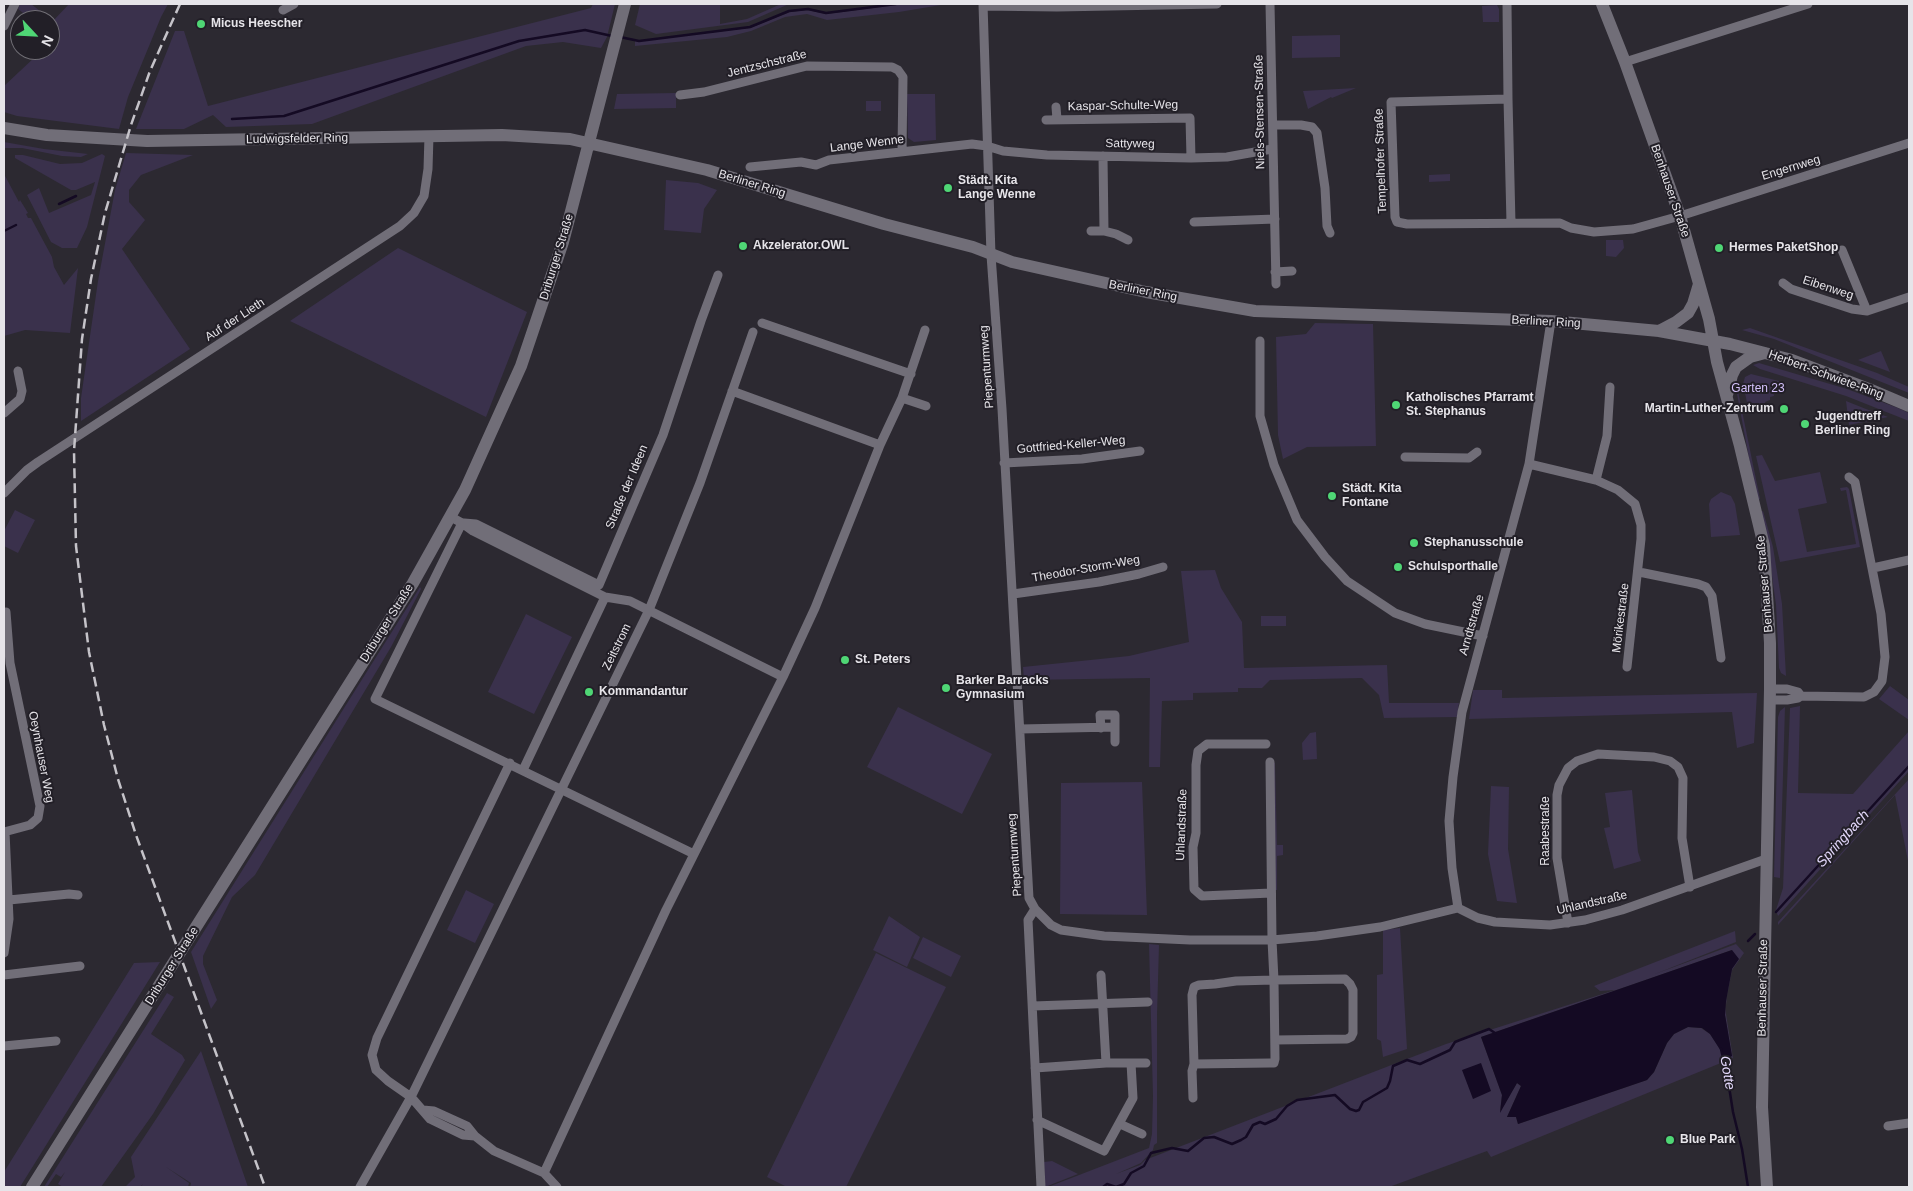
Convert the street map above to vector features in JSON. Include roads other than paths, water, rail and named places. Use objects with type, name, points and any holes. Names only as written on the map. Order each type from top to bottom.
[{"type":"main road","name":"Driburger Straße","points":[[32,1187],[158,990],[413,582],[456,520],[521,366],[563,242],[625,4]]},
{"type":"main road","name":"Benhauser Straße","points":[[1602,4],[1625,62],[1680,216],[1699,284],[1764,546],[1770,643],[1762,1107],[1767,1187]]},
{"type":"main road","name":"Ludwigsfelder Ring","points":[[4,128],[47,135],[147,141],[549,136],[590,142]]},
{"type":"main road","name":"Berliner Ring","points":[[590,142],[707,170],[884,224],[972,248],[1012,262],[1121,287],[1255,311],[1551,321],[1659,331],[1712,340]]},
{"type":"main road","points":[[1659,331],[1688,313],[1699,284]]},
{"type":"main road","name":"Herbert-Schwiete-Ring","points":[[1712,340],[1792,360],[1909,406]]},
{"type":"main road","points":[[1726,397],[1729,382],[1736,367],[1750,357],[1766,353]]},
{"type":"street","points":[[4,26],[15,4]]},
{"type":"street","points":[[283,10],[294,4]]},
{"type":"street","points":[[983,5],[1218,4]]},
{"type":"street","name":"Niels-Stensen-Straße","points":[[1270,4],[1276,284]]},
{"type":"street","points":[[1507,4],[1511,223]]},
{"type":"street","points":[[1625,62],[1808,4]]},
{"type":"street","name":"Piepenturmweg","points":[[983,5],[991,255],[1013,594],[1029,898],[1035,909],[1028,920],[1041,1187]]},
{"type":"street","name":"Jentzschstraße","points":[[680,95],[704,92],[807,66],[892,67],[898,70],[903,77],[902,151]]},
{"type":"street","name":"Tempelhofer Straße","points":[[1508,99],[1392,102],[1395,217],[1397,222],[1407,224],[1560,223],[1572,228],[1594,232],[1633,229],[1680,216]]},
{"type":"street","name":"Kaspar-Schulte-Weg","points":[[1056,107],[1056,119]]},
{"type":"street","name":"Kaspar-Schulte-Weg","points":[[1046,120],[1194,118],[1192,158]]},
{"type":"street","points":[[1273,125],[1302,125],[1312,127],[1317,132],[1326,188],[1327,226],[1330,233]]},
{"type":"street","name":"Auf der Lieth","points":[[4,493],[27,470],[55,451],[400,226],[414,213],[424,196],[428,169],[429,136]]},
{"type":"street","name":"Engernweg","points":[[1680,216],[1909,143]]},
{"type":"street","name":"Lange Wenne","points":[[750,167],[801,162],[816,166],[829,160],[902,151],[972,144],[987,146]]},
{"type":"street","name":"Sattyweg","points":[[987,146],[1003,151],[1047,155],[1192,158],[1227,157],[1272,149]]},
{"type":"street","points":[[1103,156],[1104,231]]},
{"type":"street","points":[[1194,222],[1275,219]]},
{"type":"street","points":[[1090,231],[1104,231],[1128,240]]},
{"type":"street","name":"Eibenweg","points":[[1842,250],[1843,266],[1866,311]]},
{"type":"street","points":[[1275,272],[1292,271]]},
{"type":"street","name":"Straße der Ideen","points":[[599,585],[663,435],[718,275]]},
{"type":"street","name":"Eibenweg","points":[[1784,283],[1791,289],[1852,309],[1866,311],[1909,297]]},
{"type":"street","name":"Arndtstraße","points":[[1458,908],[1452,868],[1450,830],[1453,777],[1462,712],[1529,464],[1551,321]]},
{"type":"street","points":[[762,323],[911,374]]},
{"type":"street","points":[[544,1173],[666,910],[783,677],[817,602],[880,444],[902,398],[926,330]]},
{"type":"street","name":"Zeitstrom","points":[[360,1187],[412,1097],[649,610],[700,483],[753,332]]},
{"type":"street","points":[[1260,341],[1260,416],[1274,465],[1297,520],[1325,557],[1347,581],[1395,613],[1425,624],[1483,636]]},
{"type":"street","points":[[4,413],[20,398],[22,391],[18,371]]},
{"type":"street","points":[[1596,480],[1607,436],[1610,387]]},
{"type":"street","points":[[732,391],[880,444]]},
{"type":"street","points":[[902,398],[926,406]]},
{"type":"street","name":"Gottfried-Keller-Weg","points":[[1004,462],[1082,459],[1140,451]]},
{"type":"street","points":[[1405,457],[1469,458],[1477,452]]},
{"type":"street","name":"Mörikestraße","points":[[1529,464],[1596,480],[1618,490],[1635,504],[1641,524],[1639,572],[1627,666]]},
{"type":"street","points":[[1770,694],[1787,689],[1798,692],[1801,696],[1864,697],[1874,692],[1882,681],[1885,663],[1882,619],[1855,482],[1849,477]]},
{"type":"street","points":[[694,854],[375,698],[456,520],[495,538],[605,597],[630,601],[783,677]]},
{"type":"street","points":[[495,538],[599,585],[605,597]]},
{"type":"street","points":[[1873,568],[1909,560]]},
{"type":"street","name":"Theodor-Storm-Weg","points":[[1013,594],[1099,582],[1163,567]]},
{"type":"street","name":"Mörikestraße","points":[[1639,572],[1698,584],[1706,588],[1712,596],[1721,658]]},
{"type":"street","points":[[523,770],[605,597]]},
{"type":"street","name":"Oeynhauser Weg","points":[[4,832],[30,825],[38,818],[40,806],[7,664],[6,612]]},
{"type":"street","points":[[1020,729],[1115,727],[1115,742]]},
{"type":"street","name":"Uhlandstraße","points":[[1266,744],[1207,744],[1198,751],[1196,765],[1194,890],[1202,896],[1272,894]]},
{"type":"street","name":"Raabestraße","points":[[1568,923],[1557,858],[1557,795],[1559,785],[1568,768],[1577,761],[1598,754],[1654,757],[1670,761],[1678,767],[1683,778],[1682,838],[1690,887]]},
{"type":"street","points":[[1194,1064],[1274,1063],[1270,762]]},
{"type":"street","points":[[510,763],[374,1046],[372,1055],[376,1070],[388,1081],[412,1097],[430,1119],[463,1135],[475,1136],[494,1151],[544,1173],[557,1187]]},
{"type":"street","points":[[4,832],[9,900],[9,919],[4,953]]},
{"type":"street","name":"Uhlandstraße","points":[[1458,908],[1478,918],[1495,922],[1532,925],[1568,923],[1622,910],[1766,859]]},
{"type":"street","points":[[9,900],[69,894],[78,895]]},
{"type":"street","points":[[1035,909],[1051,925],[1061,930],[1076,933],[1190,940],[1272,940],[1331,935],[1380,927],[1458,908]]},
{"type":"street","points":[[4,975],[80,966]]},
{"type":"street","points":[[1101,975],[1106,1063]]},
{"type":"street","points":[[1193,1098],[1192,995],[1194,987],[1236,981],[1274,980],[1345,979],[1350,984],[1353,990],[1353,1033],[1351,1037],[1347,1039],[1275,1040]]},
{"type":"street","points":[[1033,1006],[1148,1002]]},
{"type":"street","points":[[4,1046],[56,1041]]},
{"type":"street","points":[[1035,1068],[1106,1063],[1146,1064]]},
{"type":"street","points":[[1037,1120],[1104,1151],[1133,1098],[1131,1063]]},
{"type":"street","points":[[1888,1126],[1909,1123]]},
{"type":"street","points":[[1120,1124],[1142,1134]]},
{"type":"waterway","points":[[620,37],[639,41],[750,27],[789,11],[808,9],[826,13],[896,4]]},
{"type":"waterway","points":[[232,119],[284,116],[519,41],[585,30],[612,36]]},
{"type":"waterway","points":[[59,204],[76,196]]},
{"type":"waterway","points":[[4,231],[16,225]]},
{"type":"waterway","name":"Springbach","points":[[1776,912],[1909,766]]},
{"type":"waterway","name":"Springbach","points":[[1748,941],[1755,934]]},
{"type":"waterway","name":"Springbach","points":[[1103,1187],[1107,1184],[1116,1187],[1124,1184],[1131,1173],[1144,1166],[1151,1153],[1172,1148],[1188,1151],[1204,1138],[1214,1137],[1232,1144],[1241,1140],[1246,1137],[1253,1125],[1260,1122],[1265,1124],[1276,1119],[1287,1106],[1297,1100],[1335,1095],[1350,1109],[1359,1110],[1363,1102],[1387,1088],[1393,1066],[1407,1060],[1420,1064],[1450,1050],[1455,1042],[1489,1029],[1495,1033]]},
{"type":"waterway","name":"Gotte","points":[[1721,1049],[1748,1187]]},
{"type":"railway","points":[[180,4],[150,71],[131,125],[105,213],[91,279],[82,339],[74,451],[76,546],[89,652],[104,725],[118,779],[136,835],[265,1187]]},
{"type":"place","name":"Micus Heescher","points":[[201,24]]},
{"type":"place","name":"Städt. Kita Lange Wenne","points":[[948,188]]},
{"type":"place","name":"Akzelerator.OWL","points":[[743,246]]},
{"type":"place","name":"Hermes PaketShop","points":[[1719,248]]},
{"type":"place","name":"Katholisches Pfarramt St. Stephanus","points":[[1396,405]]},
{"type":"place","name":"Martin-Luther-Zentrum","points":[[1784,409]]},
{"type":"place","name":"Jugendtreff Berliner Ring","points":[[1805,424]]},
{"type":"place","name":"Städt. Kita Fontane","points":[[1332,496]]},
{"type":"place","name":"Stephanusschule","points":[[1414,543]]},
{"type":"place","name":"Schulsporthalle","points":[[1398,567]]},
{"type":"place","name":"St. Peters","points":[[845,660]]},
{"type":"place","name":"Barker Barracks Gymnasium","points":[[946,688]]},
{"type":"place","name":"Kommandantur","points":[[589,692]]},
{"type":"place","name":"Blue Park","points":[[1670,1140]]},
{"type":"park label","name":"Garten 23","points":[[1758,389]]}]
